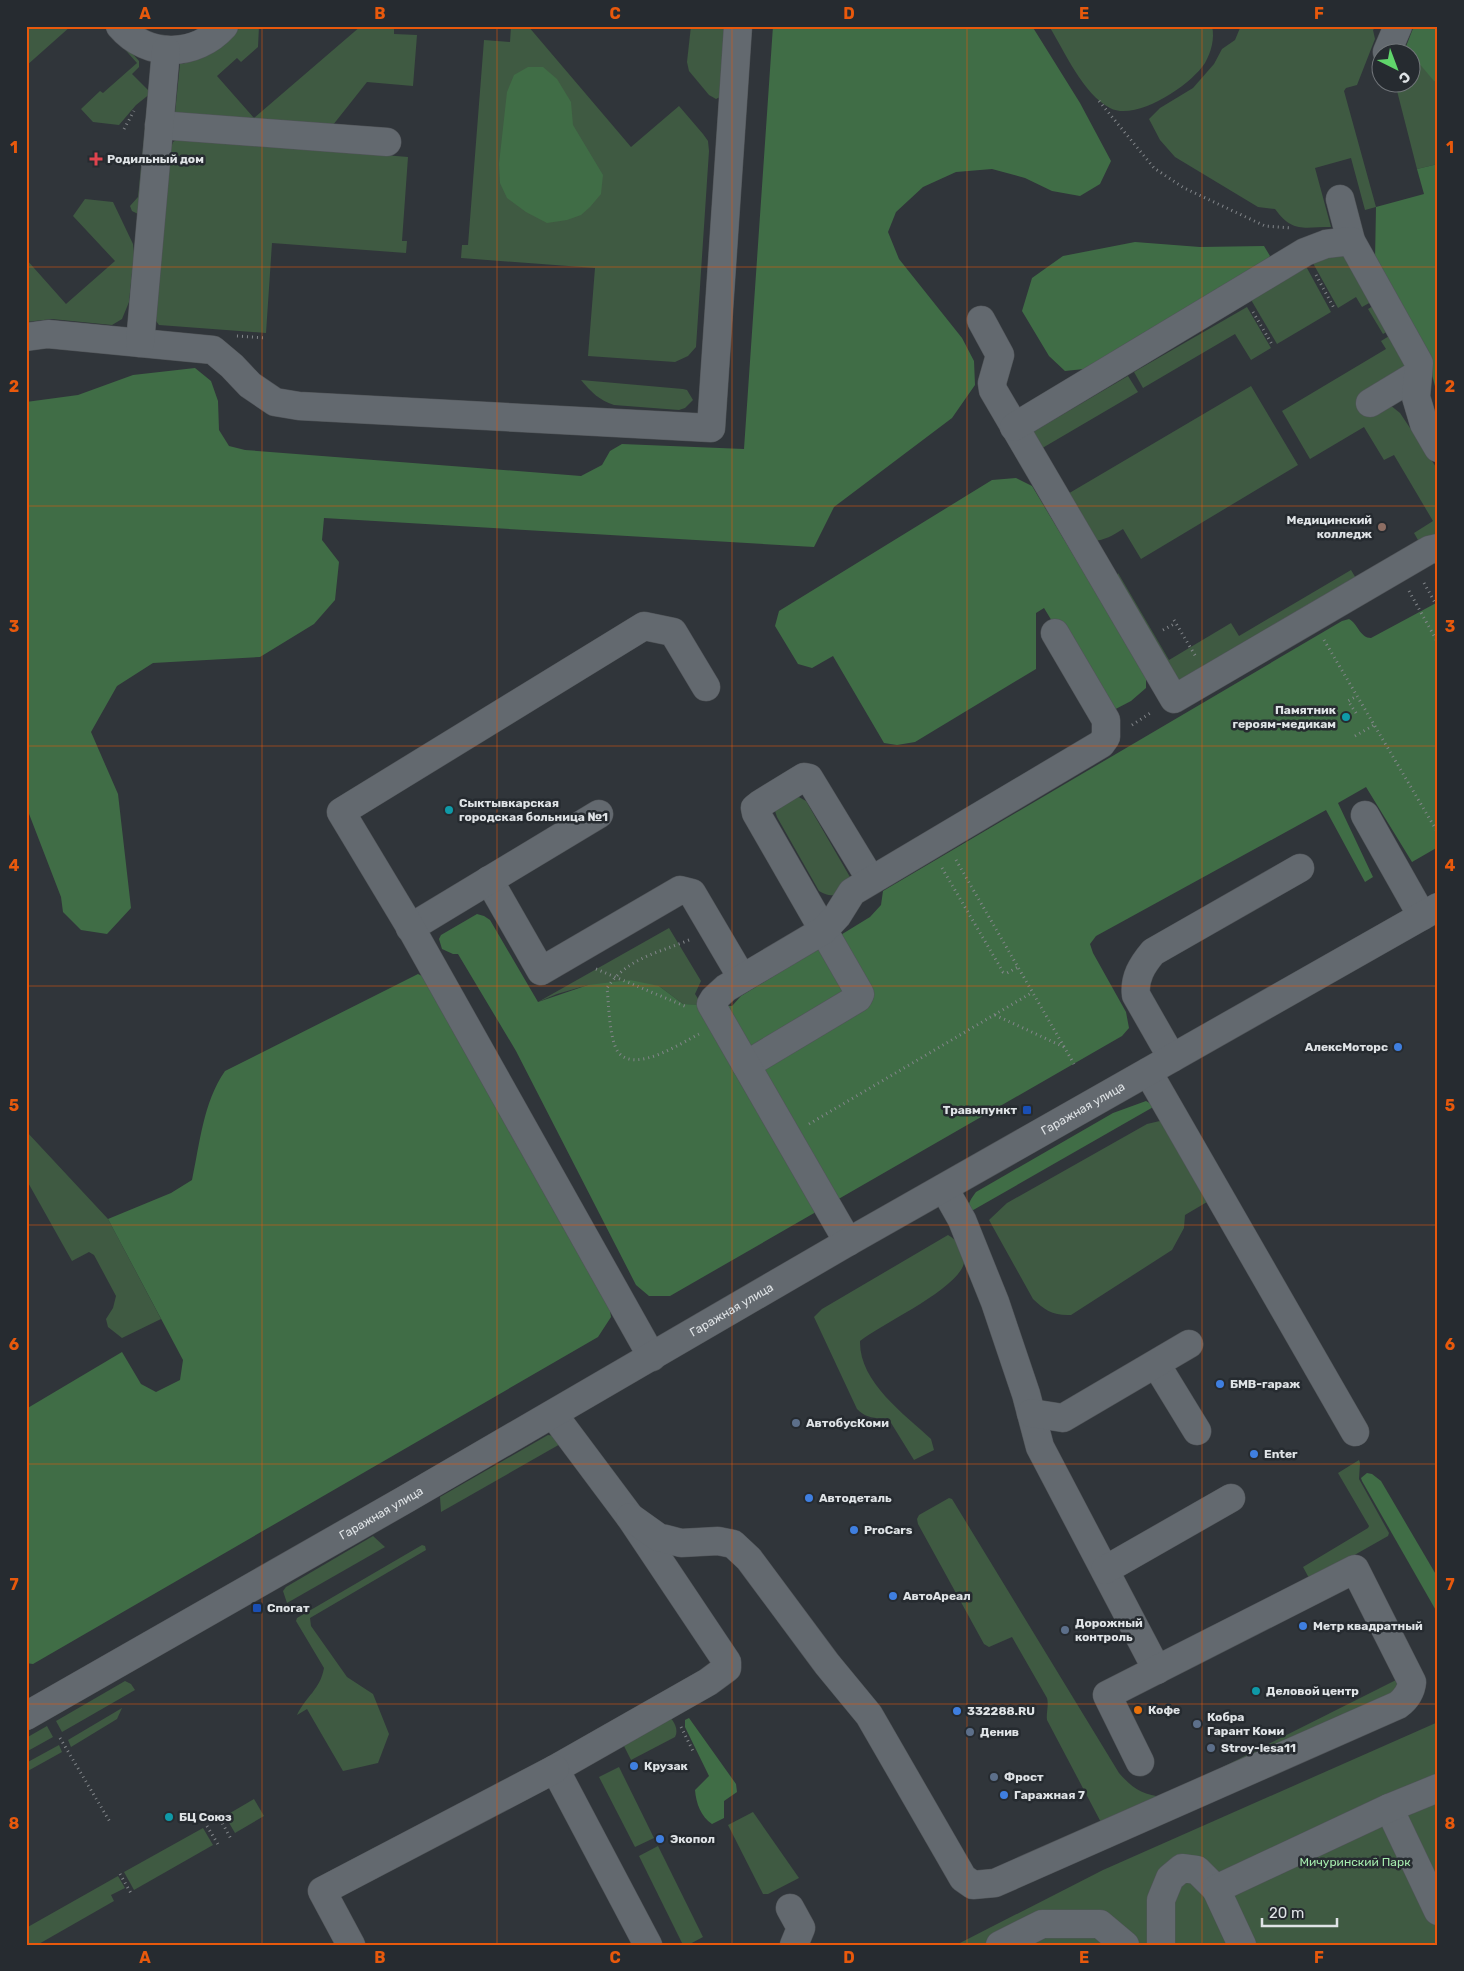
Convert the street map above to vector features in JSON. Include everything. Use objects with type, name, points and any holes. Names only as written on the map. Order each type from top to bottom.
[{"type":"street","points":[[120,26],[142,44],[166,50],[196,46],[211,38],[224,26]]},
{"type":"street","points":[[26,337],[48,334],[214,350],[250,385],[275,402],[298,406],[711,428],[738,26]]},
{"type":"street","points":[[1391,42],[1398,26]]},
{"type":"street","points":[[140,343],[166,50]]},
{"type":"street","points":[[159,125],[387,142]]},
{"type":"street","points":[[1340,199],[1350,241],[1419,363],[1416,397],[1424,424],[1438,448]]},
{"type":"street","points":[[1014,427],[1241,290],[1301,241],[1326,244],[1350,241]]},
{"type":"street","points":[[981,320],[1000,355],[992,383],[993,390],[1174,699],[1429,550],[1438,548]]},
{"type":"street","points":[[1370,402],[1418,374]]},
{"type":"street","points":[[652,1357],[410,928],[341,812],[644,626],[673,632],[706,687]]},
{"type":"street","points":[[848,1242],[711,1004],[718,994],[742,978],[824,930],[837,916],[852,892],[1101,744],[1106,737],[1106,720],[1055,633]]},
{"type":"street","points":[[746,1066],[858,998],[860,994],[756,813],[756,808],[804,777],[809,778],[871,880]]},
{"type":"street","points":[[410,928],[599,814]]},
{"type":"street","points":[[1365,815],[1430,912]]},
{"type":"street","points":[[1172,1058],[1136,995],[1135,986],[1143,964],[1153,952],[1300,868]]},
{"type":"street","points":[[489,880],[541,971],[680,890],[692,893],[742,978]]},
{"type":"street","name":"Гаражная улица","points":[[26,1716],[652,1357],[848,1242],[1430,912]]},
{"type":"street","points":[[1148,1072],[1355,1432]]},
{"type":"street","points":[[944,1188],[962,1220],[995,1302],[1031,1412],[1040,1447],[1157,1670]]},
{"type":"street","points":[[1031,1412],[1063,1418],[1189,1344]]},
{"type":"street","points":[[1156,1364],[1197,1431]]},
{"type":"street","points":[[351,1945],[322,1890],[555,1769],[708,1682],[727,1668],[727,1662],[721,1651],[630,1516],[553,1414]]},
{"type":"street","points":[[1105,1570],[1231,1498]]},
{"type":"street","points":[[630,1516],[658,1537],[681,1543],[718,1541],[733,1544],[749,1560],[827,1664],[869,1715],[963,1878],[974,1885],[995,1883],[1398,1705],[1405,1700],[1412,1682],[1355,1569],[1107,1695],[1140,1762]]},
{"type":"street","points":[[555,1769],[648,1945]]},
{"type":"street","points":[[1216,1889],[1389,1808],[1438,1788]]},
{"type":"street","points":[[1389,1808],[1438,1911]]},
{"type":"street","points":[[1161,1945],[1161,1900],[1170,1878],[1182,1868],[1197,1870],[1216,1889],[1242,1945]]},
{"type":"street","points":[[790,1908],[800,1928],[794,1945]]},
{"type":"street","points":[[1000,1945],[1042,1924],[1100,1924],[1125,1945]]},
{"type":"path","points":[[1099,101],[1154,168],[1184,188],[1233,212],[1301,241],[1335,310]]},
{"type":"path","points":[[1241,290],[1274,346]]},
{"type":"path","points":[[236,336],[266,338]]},
{"type":"path","points":[[1397,569],[1438,643]]},
{"type":"path","points":[[1312,619],[1438,833]]},
{"type":"path","points":[[1174,620],[1193,652]]},
{"type":"path","points":[[1356,713],[1348,701],[1357,696]]},
{"type":"path","points":[[1102,741],[1174,699]]},
{"type":"path","points":[[1355,736],[1374,725]]},
{"type":"path","points":[[936,842],[1003,972],[1007,973],[1018,967]]},
{"type":"path","points":[[936,842],[1018,967],[1074,1064]]},
{"type":"path","points":[[714,930],[676,946],[653,952],[633,963],[614,977],[607,988],[613,1039],[619,1052],[627,1058],[641,1060],[659,1056],[721,1022]]},
{"type":"path","points":[[565,956],[721,1022]]},
{"type":"path","points":[[787,1137],[1032,992]]},
{"type":"path","points":[[994,1015],[1064,1047]]},
{"type":"path","points":[[60,1738],[110,1822]]},
{"type":"path","points":[[220,1818],[231,1839]]},
{"type":"path","points":[[207,1826],[219,1846]]},
{"type":"path","points":[[120,1874],[132,1895]]},
{"type":"green space","points":[[26,26],[71,26],[26,66]]},
{"type":"green space","points":[[104,26],[108,26],[139,61],[139,67],[132,74],[151,93],[136,105],[119,125],[93,122],[81,109],[100,91],[103,93],[137,63]]},
{"type":"green space","points":[[241,26],[259,26],[258,47],[241,62],[237,58],[217,76],[254,118],[361,26],[394,26],[394,34],[417,35],[413,86],[367,82],[329,130],[175,113],[180,64],[198,59],[213,51],[228,40]]},
{"type":"green space","points":[[511,26],[528,26],[631,147],[679,106],[708,141],[709,151],[696,347],[688,356],[675,362],[588,356],[595,268],[461,258],[462,245],[468,245],[484,40],[510,42]]},
{"type":"green space","points":[[691,26],[727,26],[722,96],[716,99],[709,95],[689,71],[687,62]]},
{"type":"green space","points":[[773,26],[1032,26],[1080,103],[1111,161],[1100,184],[1080,196],[1052,191],[1025,178],[992,169],[956,172],[923,187],[896,212],[888,232],[899,259],[962,338],[974,361],[975,385],[952,418],[834,507],[814,547],[324,518],[322,540],[339,562],[335,600],[314,624],[260,657],[153,663],[117,686],[91,732],[118,794],[131,908],[107,934],[81,930],[63,912],[61,897],[26,806],[26,402],[78,395],[133,375],[195,368],[211,381],[218,401],[219,430],[229,446],[245,450],[581,476],[602,465],[610,451],[622,444],[744,449]]},
{"type":"green space","points":[[1049,26],[1212,26],[1213,41],[1205,63],[1198,72],[1176,91],[1148,106],[1121,111],[1110,108],[1100,102],[1091,93],[1075,72]]},
{"type":"green space","points":[[1237,26],[1377,26],[1373,30],[1375,39],[1372,42],[1372,47],[1357,85],[1346,88],[1344,91],[1376,207],[1365,210],[1351,158],[1315,168],[1331,227],[1299,227],[1287,222],[1275,209],[1258,207],[1175,157],[1160,140],[1149,119],[1160,108],[1193,88],[1214,64],[1222,49],[1235,40],[1240,28]]},
{"type":"green space","points":[[1414,26],[1438,26],[1438,82],[1434,81],[1422,67],[1422,42],[1408,42]]},
{"type":"green space","points":[[1422,65],[1438,82],[1438,164],[1417,169],[1397,92],[1422,92]]},
{"type":"green space","points":[[528,67],[543,67],[557,79],[571,102],[573,125],[603,175],[601,194],[581,215],[567,220],[547,223],[526,212],[507,198],[500,183],[499,164],[507,92],[514,75]]},
{"type":"green space","points":[[150,101],[138,214],[132,211],[130,206],[138,197],[147,107]]},
{"type":"green space","points":[[179,138],[408,157],[402,241],[407,241],[406,253],[272,243],[266,333],[159,325],[156,321],[171,148],[173,142]]},
{"type":"green space","points":[[1438,164],[1438,415],[1435,407],[1436,390],[1430,367],[1375,261],[1376,207],[1424,194],[1417,169]]},
{"type":"green space","points":[[85,199],[113,202],[133,244],[134,253],[129,302],[122,319],[112,325],[52,319],[26,322],[26,259],[66,304],[115,261],[73,216]]},
{"type":"green space","points":[[1135,242],[1200,247],[1264,246],[1270,256],[1266,263],[1212,292],[1084,369],[1065,371],[1049,356],[1022,311],[1032,278],[1063,256]]},
{"type":"green space","points":[[1341,250],[1380,297],[1362,307],[1356,297],[1338,308],[1309,256]]},
{"type":"green space","points":[[1302,259],[1331,312],[1277,344],[1247,293]]},
{"type":"green space","points":[[1383,300],[1397,326],[1383,334],[1368,309]]},
{"type":"green space","points":[[1247,307],[1271,348],[1251,360],[1235,334],[1143,388],[1134,372]]},
{"type":"green space","points":[[1399,330],[1416,361],[1390,405],[1400,413],[1438,470],[1438,538],[1422,547],[1414,533],[1433,521],[1394,455],[1384,460],[1364,427],[1310,459],[1282,411],[1386,349],[1381,341]]},
{"type":"green space","points":[[1128,376],[1138,392],[1039,450],[1066,495],[1251,386],[1298,465],[1141,559],[1123,529],[1100,540],[1084,539],[1029,447],[1028,439],[1033,432]]},
{"type":"green space","points":[[581,380],[683,389],[687,390],[693,400],[685,408],[679,410],[614,405],[596,395]]},
{"type":"green space","points":[[1016,478],[1032,486],[1146,676],[1146,688],[1131,701],[1108,713],[1044,608],[1036,613],[1036,669],[915,742],[897,745],[884,743],[833,656],[812,668],[798,664],[775,626],[779,611],[992,480]]},
{"type":"green space","points":[[1351,570],[1360,585],[1182,687],[1116,581],[1118,573],[1169,660],[1231,623],[1239,636]]},
{"type":"green space","points":[[1438,602],[1438,847],[1412,862],[1366,787],[1338,803],[1373,877],[1365,882],[1326,810],[1096,936],[1090,944],[1093,953],[1126,1012],[1129,1028],[1122,1036],[670,1296],[649,1296],[636,1285],[516,1051],[458,954],[442,949],[439,939],[441,935],[477,914],[490,920],[538,1002],[588,985],[630,980],[659,986],[683,1004],[732,1006],[741,996],[870,917],[881,905],[883,891],[1342,621],[1349,619],[1364,636],[1371,638]]},
{"type":"green space","points":[[797,796],[806,801],[850,877],[847,887],[834,895],[828,895],[819,891],[777,817],[775,811]]},
{"type":"green space","points":[[669,928],[701,981],[695,994],[702,1005],[683,1004],[659,986],[588,985],[538,1002]]},
{"type":"green space","points":[[418,974],[426,978],[609,1304],[611,1317],[598,1337],[33,1664],[26,1663],[26,1409],[122,1352],[141,1384],[156,1392],[180,1380],[183,1360],[108,1219],[171,1193],[192,1180],[207,1110],[225,1071]]},
{"type":"green space","points":[[1146,1101],[1155,1106],[968,1213],[969,1204],[976,1192],[1113,1113]]},
{"type":"green space","points":[[1164,1120],[1207,1202],[1185,1215],[1184,1228],[1172,1250],[1071,1315],[1054,1313],[1045,1309],[1033,1299],[989,1220],[1007,1203],[1147,1124]]},
{"type":"green space","points":[[26,1131],[108,1219],[161,1319],[122,1338],[108,1327],[106,1319],[113,1308],[116,1296],[94,1255],[89,1252],[72,1261],[26,1179]]},
{"type":"green space","points":[[948,1235],[963,1250],[965,1259],[959,1273],[935,1294],[860,1341],[862,1356],[867,1370],[875,1383],[896,1408],[931,1439],[934,1450],[914,1460],[888,1418],[871,1417],[857,1409],[814,1317],[822,1309]]},
{"type":"green space","points":[[548,1435],[555,1436],[562,1443],[441,1512],[440,1497]]},
{"type":"green space","points":[[1359,1460],[1359,1479],[1389,1533],[1388,1536],[1312,1579],[1309,1578],[1303,1567],[1369,1526],[1338,1473]]},
{"type":"green space","points":[[1367,1473],[1372,1474],[1381,1481],[1438,1578],[1438,1614],[1362,1481],[1361,1478]]},
{"type":"green space","points":[[949,1498],[952,1499],[1119,1773],[1139,1790],[1150,1795],[1164,1797],[1104,1828],[1047,1720],[1047,1698],[1012,1637],[989,1647],[984,1644],[918,1524],[917,1519],[919,1515]]},
{"type":"green space","points":[[373,1536],[385,1547],[287,1603],[283,1591],[286,1587]]},
{"type":"green space","points":[[422,1545],[425,1546],[426,1550],[310,1618],[311,1626],[347,1677],[373,1694],[389,1734],[378,1763],[343,1771],[307,1709],[297,1715],[316,1688],[324,1668],[296,1621],[297,1618]]},
{"type":"green space","points":[[1404,1676],[1407,1690],[1205,1776]]},
{"type":"green space","points":[[125,1681],[131,1684],[135,1690],[62,1732],[56,1721]]},
{"type":"green space","points":[[122,1708],[117,1719],[71,1747],[68,1740]]},
{"type":"green space","points":[[669,1716],[675,1726],[675,1737],[631,1760],[624,1746],[625,1740]]},
{"type":"green space","points":[[689,1718],[736,1784],[737,1792],[724,1801],[724,1818],[712,1824],[702,1814],[697,1800],[695,1790],[709,1776],[685,1727],[685,1720]]},
{"type":"green space","name":"Мичуринский Парк","points":[[1438,1722],[1438,1945],[956,1945],[1103,1870]]},
{"type":"green space","points":[[47,1726],[53,1737],[26,1752],[26,1738]]},
{"type":"green space","points":[[59,1745],[62,1752],[26,1772],[26,1763]]},
{"type":"green space","points":[[619,1767],[654,1838],[635,1847],[599,1777]]},
{"type":"green space","points":[[254,1799],[264,1816],[235,1833],[225,1816]]},
{"type":"green space","points":[[753,1812],[799,1878],[768,1894],[763,1894],[728,1825]]},
{"type":"green space","points":[[203,1828],[213,1845],[134,1890],[124,1872]]},
{"type":"green space","points":[[658,1846],[703,1937],[688,1945],[683,1945],[639,1856]]},
{"type":"green space","points":[[118,1876],[125,1888],[111,1895],[114,1901],[37,1945],[26,1945],[26,1928]]},
{"type":"place","name":"Родильный дом","points":[[96,159]]},
{"type":"place","name":"Медицинский колледж","points":[[1382,527]]},
{"type":"place","name":"Памятник героям-медикам","points":[[1346,717]]},
{"type":"place","name":"Сыктывкарская городская больница №1","points":[[449,810]]},
{"type":"place","name":"АлексМоторс","points":[[1398,1047]]},
{"type":"place","name":"Травмпункт","points":[[1027,1110]]},
{"type":"place","name":"БМВ-гараж","points":[[1220,1384]]},
{"type":"place","name":"АвтобусКоми","points":[[796,1423]]},
{"type":"place","name":"Enter","points":[[1254,1454]]},
{"type":"place","name":"Автодеталь","points":[[809,1498]]},
{"type":"place","name":"ProCars","points":[[854,1530]]},
{"type":"place","name":"АвтоАреал","points":[[893,1596]]},
{"type":"place","name":"Спогат","points":[[257,1608]]},
{"type":"place","name":"Метр квадратный","points":[[1303,1626]]},
{"type":"place","name":"Дорожный контроль","points":[[1065,1630]]},
{"type":"place","name":"Деловой центр","points":[[1256,1691]]},
{"type":"place","name":"Кофе","points":[[1138,1710]]},
{"type":"place","name":"332288.RU","points":[[957,1711]]},
{"type":"place","name":"Кобра Гарант Коми","points":[[1197,1724]]},
{"type":"place","name":"Денив","points":[[970,1732]]},
{"type":"place","name":"Stroy-lesa11","points":[[1211,1748]]},
{"type":"place","name":"Крузак","points":[[634,1766]]},
{"type":"place","name":"Фрост","points":[[994,1777]]},
{"type":"place","name":"Гаражная 7","points":[[1004,1795]]},
{"type":"place","name":"БЦ Союз","points":[[169,1817]]},
{"type":"place","name":"Экопол","points":[[660,1839]]}]
